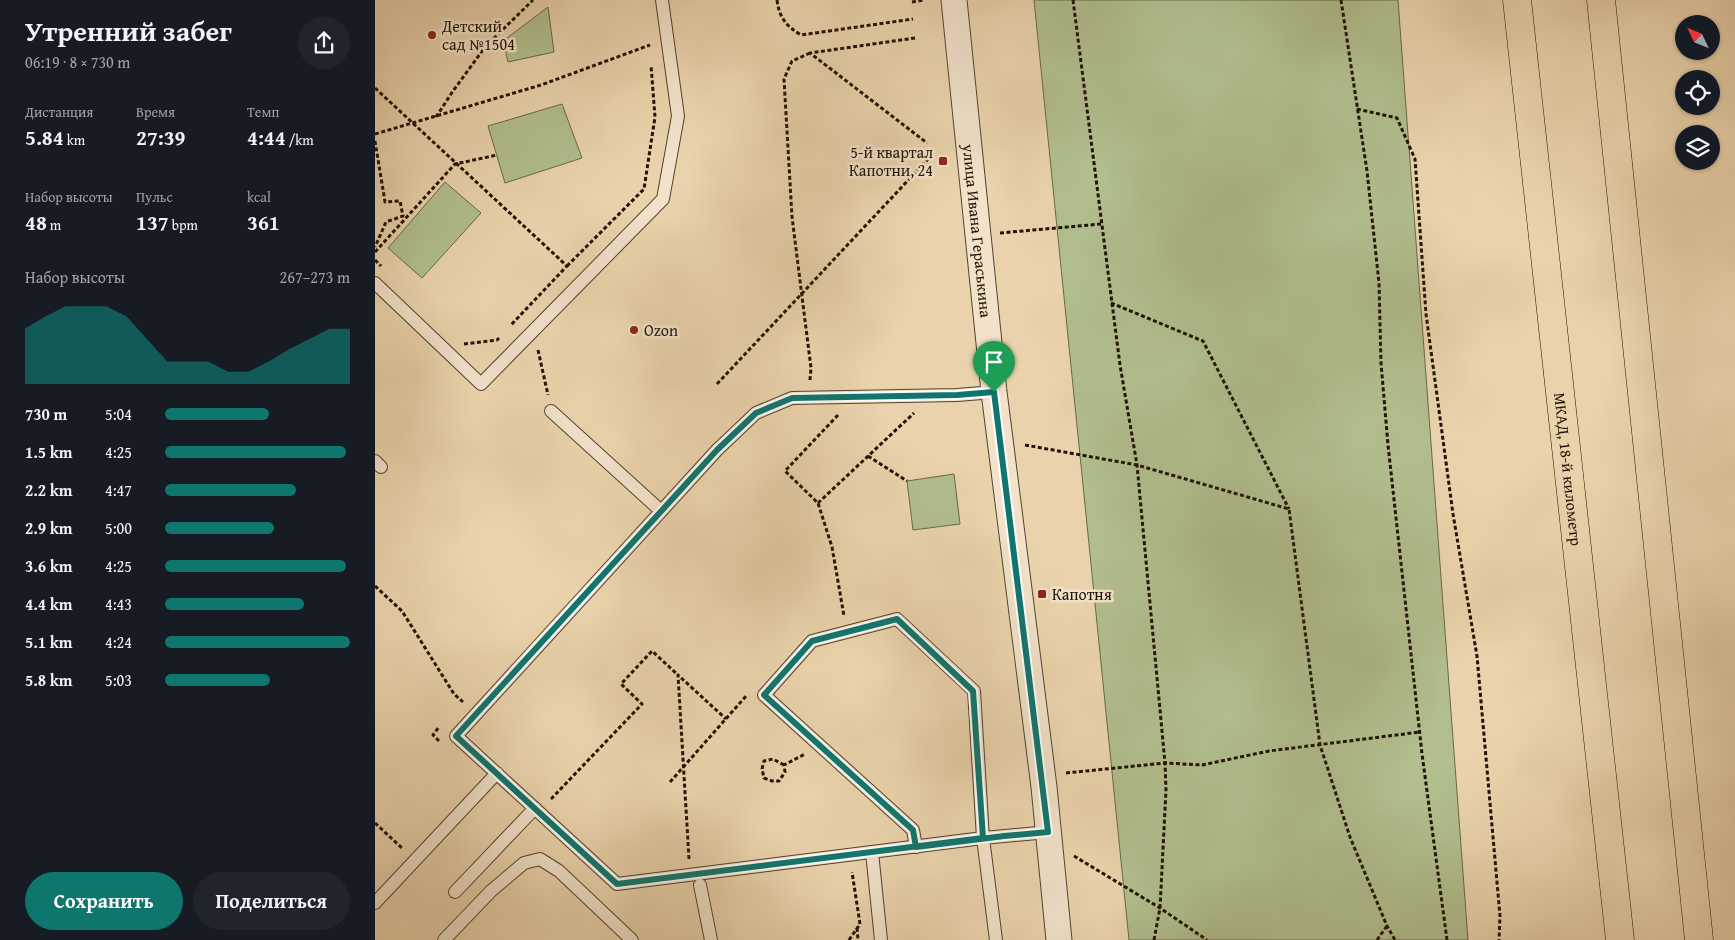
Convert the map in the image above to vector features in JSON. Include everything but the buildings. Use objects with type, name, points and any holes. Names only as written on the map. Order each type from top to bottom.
[{"type":"highway","name":"МКАД, 18-й километр","points":[[1517,0],[1620,940]]},
{"type":"highway","points":[[1601,0],[1699,940]]},
{"type":"street","name":"улица Ивана Гераськина","points":[[953,0],[994,392],[1048,832],[1059,940]]},
{"type":"lane","points":[[375,283],[481,384],[663,199],[678,116],[662,0]]},
{"type":"lane","points":[[994,392],[957,395],[792,398],[756,413],[717,450],[456,736],[617,884],[983,838],[1048,832]]},
{"type":"lane","points":[[551,411],[661,511]]},
{"type":"lane","points":[[916,847],[913,830],[764,695],[812,641],[897,619],[973,691],[983,838],[996,940]]},
{"type":"lane","points":[[375,903],[497,773]]},
{"type":"lane","points":[[455,892],[535,808]]},
{"type":"lane","points":[[872,852],[881,940]]},
{"type":"lane","points":[[443,940],[491,891],[524,862],[540,859],[559,871],[631,940]]},
{"type":"lane","points":[[700,885],[711,940]]},
{"type":"path","points":[[435,118],[485,48],[533,0]]},
{"type":"path","points":[[777,0],[779,11],[788,27],[801,35],[913,18]]},
{"type":"path","points":[[912,2],[924,0]]},
{"type":"path","points":[[1073,0],[1111,303],[1137,465],[1165,763],[1166,790],[1160,908],[1154,940]]},
{"type":"path","points":[[1341,0],[1367,171],[1379,283],[1381,363],[1388,445],[1420,732],[1447,940]]},
{"type":"path","points":[[649,36],[650,54]]},
{"type":"path","points":[[810,398],[811,368],[792,217],[784,79],[792,61],[810,53],[915,38]]},
{"type":"path","points":[[375,134],[435,118],[541,85],[650,45]]},
{"type":"path","points":[[810,53],[927,143]]},
{"type":"path","points":[[509,327],[643,189],[655,116],[651,63]]},
{"type":"path","points":[[375,88],[567,266]]},
{"type":"path","points":[[1357,109],[1397,118],[1415,158],[1426,314],[1437,406],[1477,656],[1500,916],[1499,940]]},
{"type":"path","points":[[375,141],[385,202],[400,201],[403,216],[386,222],[375,247]]},
{"type":"path","points":[[375,252],[455,164],[497,156]]},
{"type":"path","points":[[717,384],[929,158]]},
{"type":"path","points":[[1000,233],[1101,224]]},
{"type":"path","points":[[375,260],[382,267]]},
{"type":"path","points":[[1111,303],[1203,341],[1289,509],[1320,745],[1350,837],[1387,926],[1395,940]]},
{"type":"path","points":[[528,308],[551,411]]},
{"type":"path","points":[[463,344],[497,340],[503,334]]},
{"type":"path","points":[[844,408],[785,471],[818,503],[832,547],[844,617]]},
{"type":"path","points":[[818,503],[918,409],[909,409]]},
{"type":"path","points":[[1024,445],[1137,465],[1289,509]]},
{"type":"path","points":[[868,456],[907,481]]},
{"type":"path","points":[[375,586],[402,611],[454,694],[476,715]]},
{"type":"path","points":[[556,804],[552,798],[642,704],[621,684],[652,651],[726,719]]},
{"type":"path","points":[[678,675],[689,862]]},
{"type":"path","points":[[669,782],[748,695]]},
{"type":"path","points":[[457,709],[463,702]]},
{"type":"path","points":[[440,741],[433,735],[445,722]]},
{"type":"path","points":[[1062,774],[1165,763],[1203,765],[1269,751],[1420,732]]},
{"type":"path","points":[[784,765],[809,752]]},
{"type":"path","points":[[773,759],[784,765],[785,772],[779,782],[764,778],[764,761],[773,759]]},
{"type":"path","points":[[375,823],[403,849]]},
{"type":"path","points":[[398,855],[410,842]]},
{"type":"path","points":[[1071,855],[1160,908],[1207,940]]},
{"type":"path","points":[[849,940],[860,924],[851,867]]},
{"type":"path","points":[[1377,940],[1387,926]]},
{"type":"path","points":[[857,928],[858,940]]},
{"type":"green space","points":[[1034,0],[1398,0],[1468,940],[1129,940]]},
{"type":"green space","points":[[548,7],[554,52],[508,62],[503,41]]},
{"type":"green space","points":[[562,104],[582,158],[505,183],[488,126]]},
{"type":"green space","points":[[445,182],[481,213],[422,278],[388,248]]},
{"type":"green space","points":[[954,474],[960,524],[913,530],[907,481]]},
{"type":"place","name":"Детский сад №1504","points":[[432,35]]},
{"type":"place","name":"5-й квартал Капотни, 24","points":[[943,161]]},
{"type":"place","name":"Ozon","points":[[634,330]]},
{"type":"place","name":"Капотня","points":[[1042,594]]},
{"type":"route","points":[[994,392],[957,395],[792,398],[756,413],[717,450],[456,736],[617,884],[916,847],[983,838],[973,691],[897,619],[812,641],[764,695],[913,830],[916,847],[1048,832],[994,392]]}]
